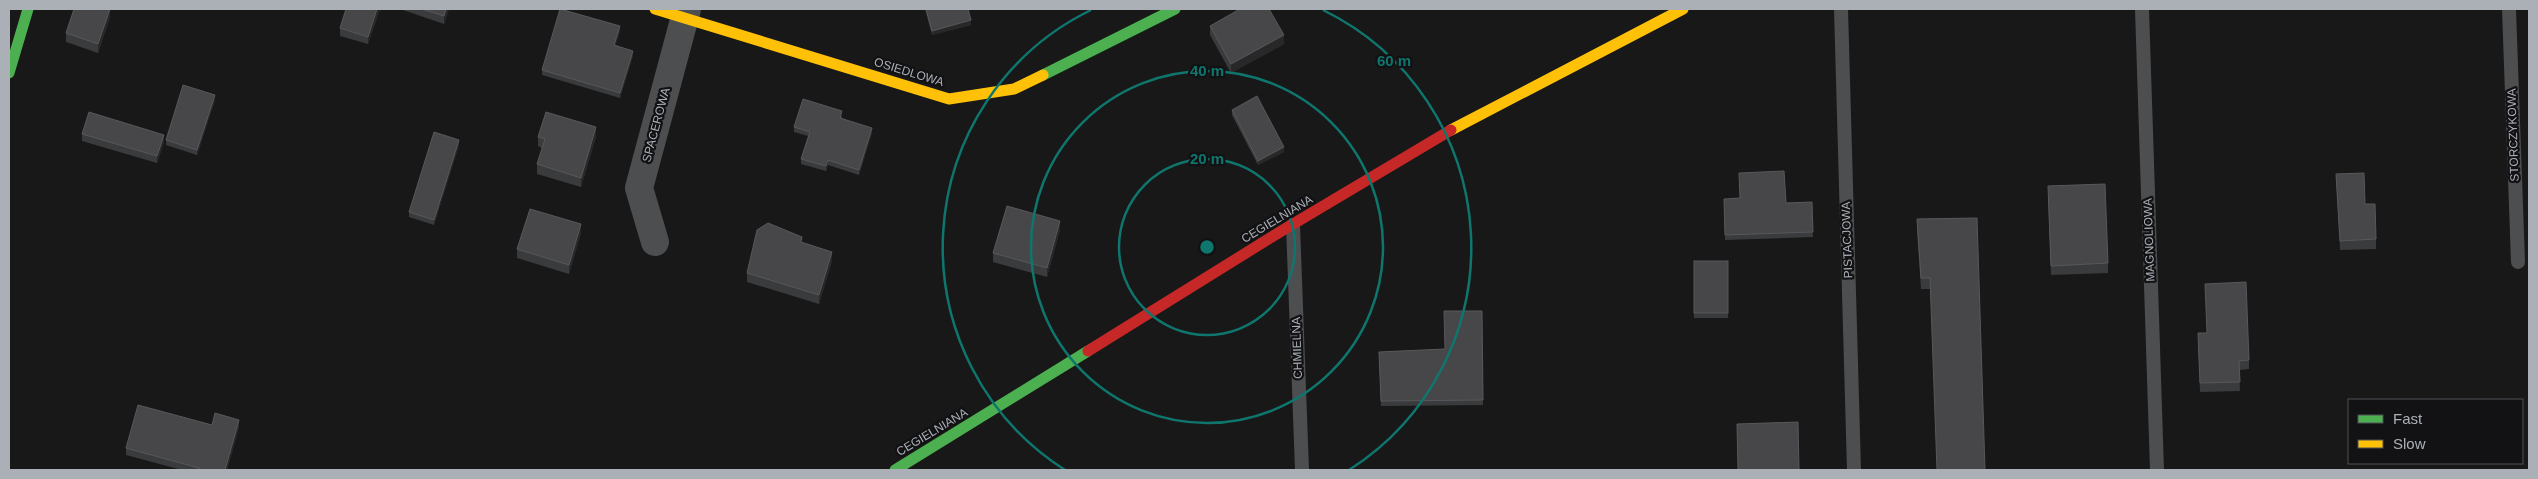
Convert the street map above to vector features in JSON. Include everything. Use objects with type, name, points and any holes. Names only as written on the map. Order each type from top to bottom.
[{"type":"street","points":[[9,73],[28,9]]},
{"type":"street","name":"OSIEDLOWA","points":[[655,9],[686,13],[949,99],[1014,89],[1176,9]]},
{"type":"street","name":"CEGIELNIANA","points":[[895,470],[1437,138],[1682,9]]},
{"type":"street","name":"SPACEROWA","points":[[655,242],[639,188],[686,13]]},
{"type":"lane","name":"PISTACJOWA","points":[[1841,9],[1854,470]]},
{"type":"lane","name":"MAGNOLIOWA","points":[[2142,9],[2157,470]]},
{"type":"lane","name":"STORCZYKOWA","points":[[2509,9],[2518,262]]},
{"type":"lane","name":"CHMIELNA","points":[[1293,225],[1302,470]]},
{"type":"building","points":[[74,9],[110,9],[98,44],[66,33]]},
{"type":"building","points":[[346,9],[377,9],[368,37],[340,28]]},
{"type":"building","points":[[422,9],[446,9],[444,16]]},
{"type":"building","points":[[560,9],[620,26],[614,45],[633,51],[620,93],[542,70]]},
{"type":"building","points":[[926,9],[968,9],[971,20],[932,31]]},
{"type":"building","points":[[1240,9],[1269,9],[1284,35],[1231,64],[1210,26]]},
{"type":"building","points":[[183,85],[215,95],[197,150],[166,140]]},
{"type":"building","points":[[1257,96],[1284,147],[1258,161],[1232,110]]},
{"type":"building","points":[[803,99],[842,111],[840,118],[872,128],[859,170],[828,160],[826,166],[801,159],[810,132],[794,127]]},
{"type":"building","points":[[89,112],[164,135],[157,156],[82,134]]},
{"type":"building","points":[[546,112],[596,127],[581,178],[537,164],[545,139],[538,137]]},
{"type":"building","points":[[434,132],[459,140],[434,220],[409,212]]},
{"type":"building","points":[[1784,171],[1786,203],[1812,202],[1813,232],[1725,235],[1724,199],[1740,198],[1739,173]]},
{"type":"building","points":[[2364,173],[2365,204],[2375,204],[2376,239],[2340,241],[2336,174]]},
{"type":"building","points":[[2105,184],[2108,263],[2051,266],[2048,186]]},
{"type":"building","points":[[1007,206],[1060,221],[1047,268],[993,253]]},
{"type":"building","points":[[530,209],[581,224],[569,265],[517,249]]},
{"type":"building","points":[[1977,218],[1985,470],[1937,470],[1930,278],[1921,278],[1917,219]]},
{"type":"building","points":[[768,223],[802,237],[801,242],[832,252],[819,295],[747,273],[757,230]]},
{"type":"building","points":[[1694,261],[1728,261],[1728,313],[1694,313]]},
{"type":"building","points":[[2246,282],[2249,360],[2239,361],[2240,382],[2200,383],[2198,333],[2207,333],[2205,284]]},
{"type":"building","points":[[1444,311],[1482,311],[1483,400],[1381,401],[1379,352],[1445,349]]},
{"type":"building","points":[[138,405],[212,425],[215,413],[239,420],[225,470],[199,470],[199,468],[126,448]]},
{"type":"building","points":[[1798,422],[1799,470],[1738,470],[1737,424]]},
{"type":"traffic: fast","points":[[9,73],[28,9]]},
{"type":"traffic: fast","points":[[1043,75],[1175,9]]},
{"type":"traffic: fast","points":[[895,470],[1088,351]]},
{"type":"traffic: slow","points":[[655,9],[949,99],[1014,89],[1043,75]]},
{"type":"traffic: slow","points":[[1451,130],[1683,9]]},
{"type":"traffic: jam","points":[[1088,351],[1283,230],[1451,130]]}]
